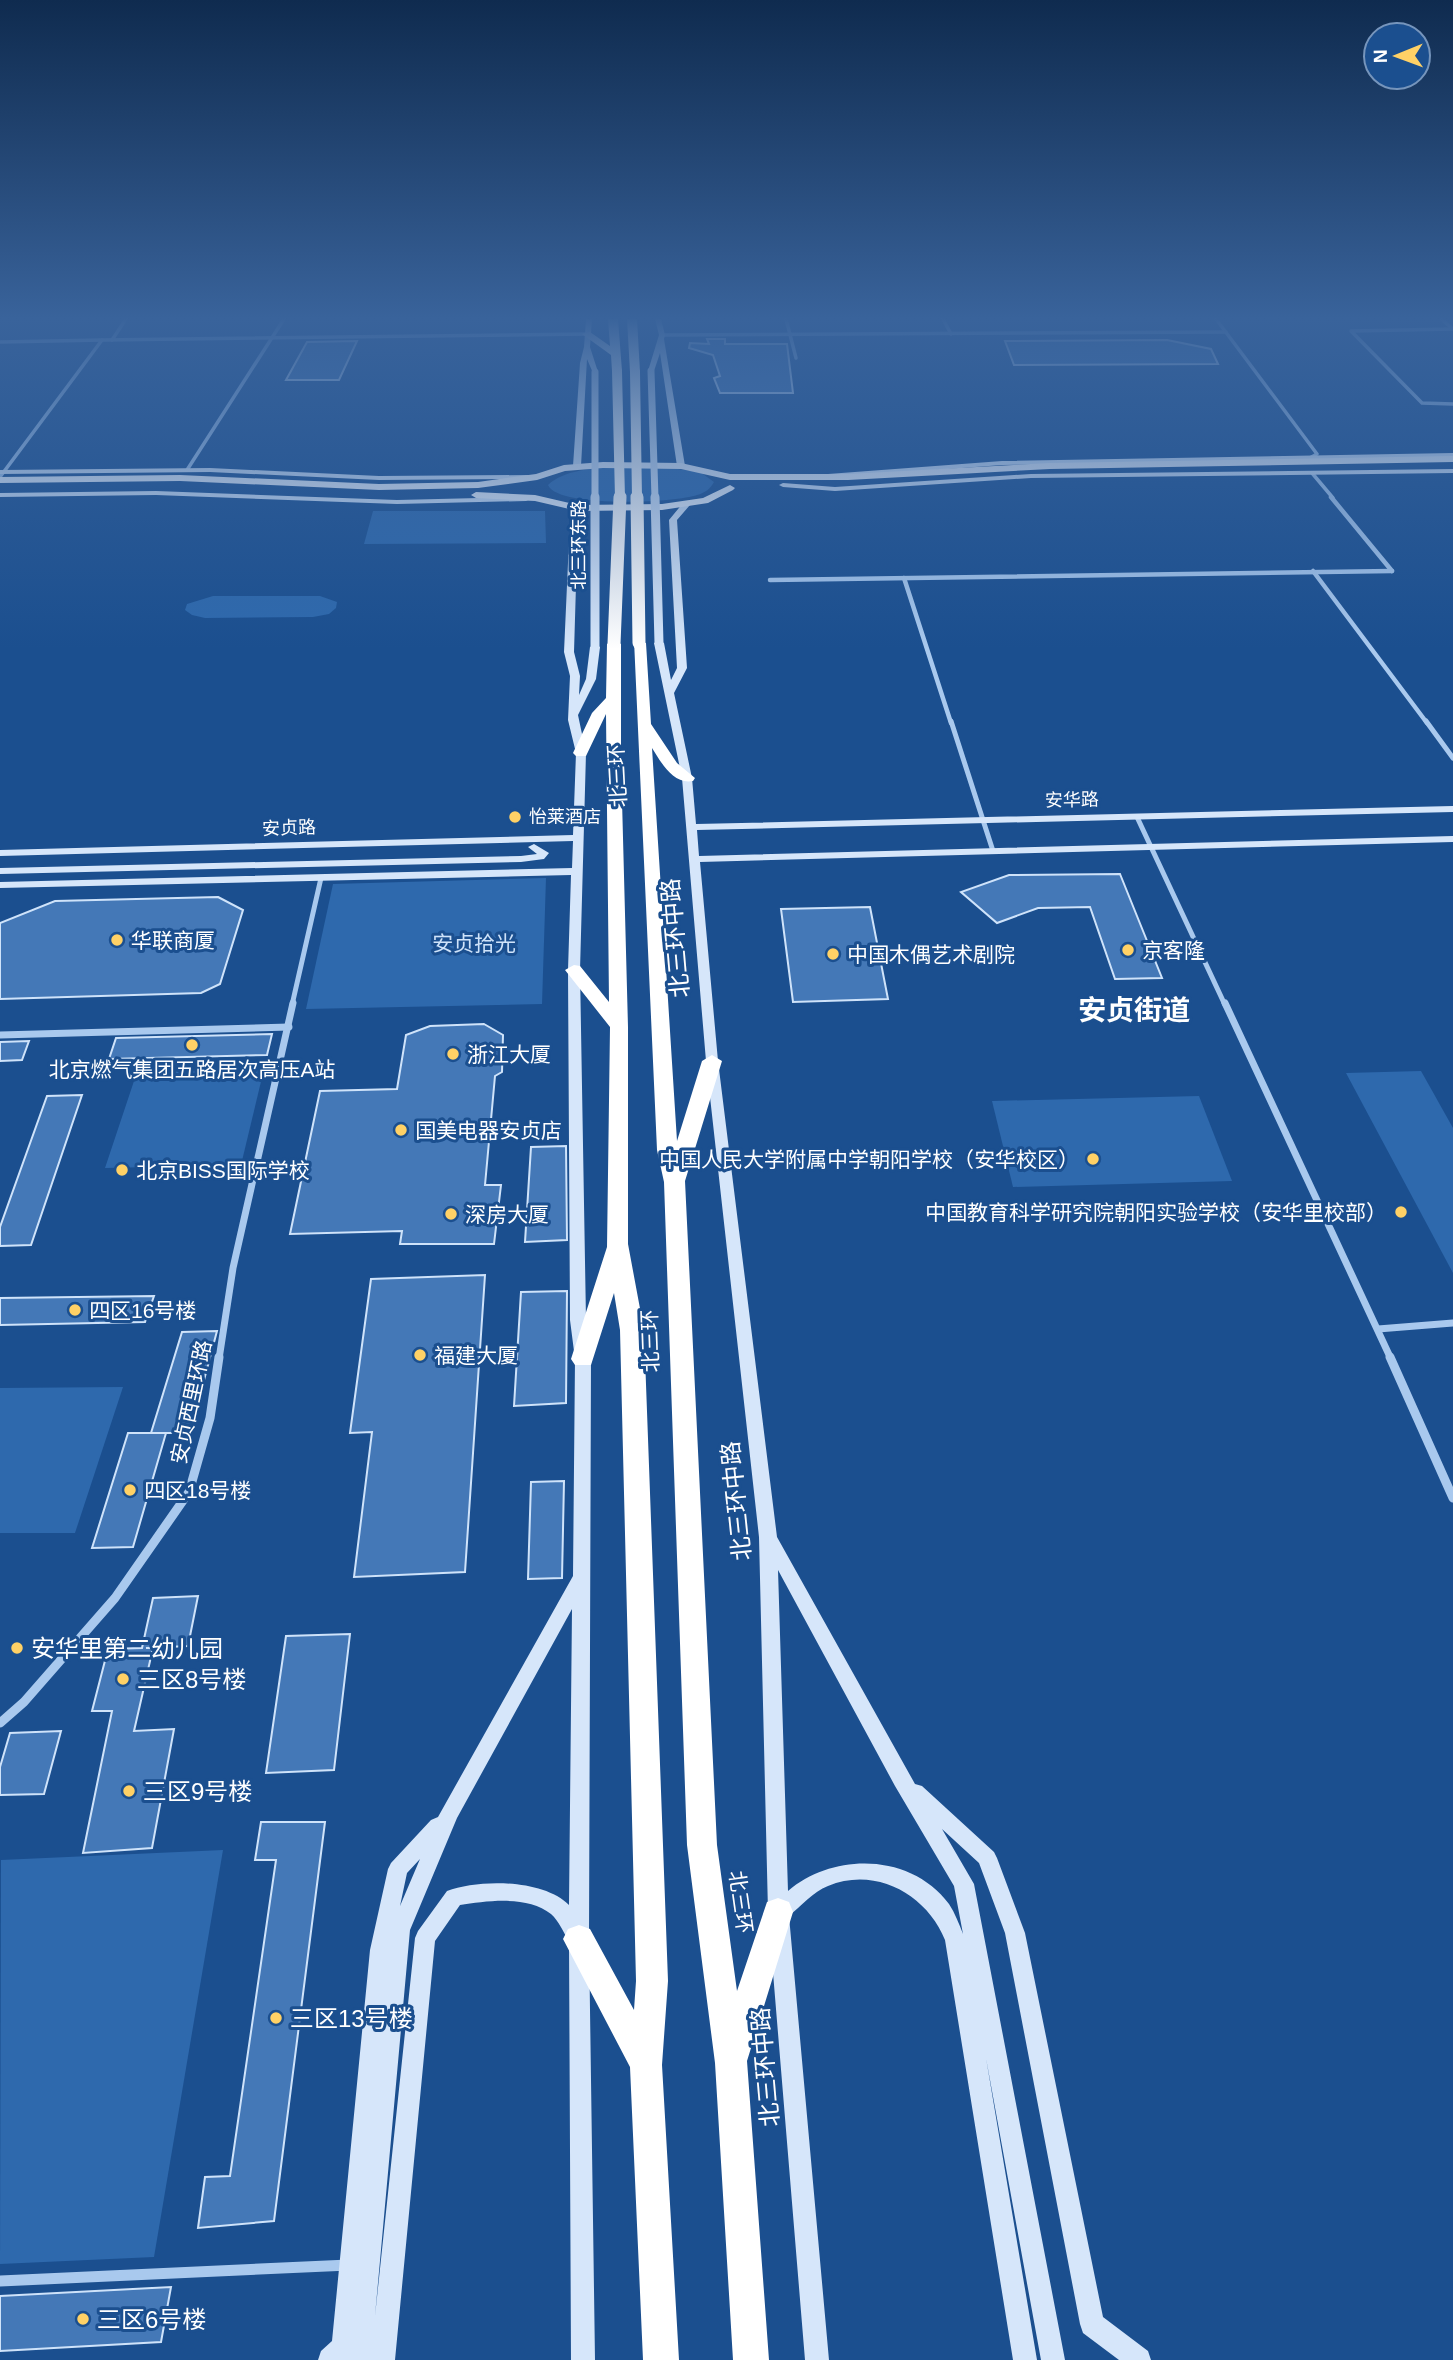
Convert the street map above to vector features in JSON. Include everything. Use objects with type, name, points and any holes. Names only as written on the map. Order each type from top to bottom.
[{"type":"highway","name":"北三环","points":[[619,429],[621,487],[613,700],[619,1027],[617,1244],[632,1330],[652,1981],[646,2066],[661,2360]]},
{"type":"highway","name":"北三环","points":[[636,429],[639,643],[646,725],[667,1150],[675,1182],[702,1845],[731,2063],[751,2360]]},
{"type":"highway","points":[[581,753],[599,713],[613,700]]},
{"type":"highway","points":[[646,725],[671,766],[687,778]]},
{"type":"highway","points":[[575,970],[619,1027]]},
{"type":"highway","points":[[675,1182],[712,1061]]},
{"type":"highway","points":[[583,1359],[617,1244]]},
{"type":"highway","points":[[731,2063],[778,1912]]},
{"type":"highway","points":[[579,1939],[646,2066]]},
{"type":"main road","points":[[0,492],[185,486],[364,495],[512,496],[535,498],[578,508],[686,505],[720,496],[730,488],[898,482],[1075,471],[1307,465],[1453,457]]},
{"type":"main road","points":[[1,475],[180,478],[379,486],[513,481],[577,466],[681,466],[730,477],[809,478],[1050,466],[1307,465],[1453,468]]},
{"type":"main road","points":[[730,477],[730,488]]},
{"type":"street","points":[[1,475],[35,429]]},
{"type":"street","points":[[187,470],[211,429]]},
{"type":"street","points":[[577,466],[580,429]]},
{"type":"street","name":"北三环东路","points":[[573,720],[591,679],[595,647],[595,429]]},
{"type":"street","name":"北三环中路","points":[[653,429],[659,643],[687,778],[712,1061],[768,1537],[778,1912],[817,2360]]},
{"type":"street","points":[[675,429],[681,466]]},
{"type":"street","points":[[771,580],[1392,571],[1307,465],[1317,454],[1298,429]]},
{"type":"street","points":[[1,475],[187,470],[379,478],[537,477]]},
{"type":"street","points":[[0,492],[14,495],[156,493],[397,502],[535,498]]},
{"type":"street","points":[[669,694],[682,668],[673,520],[686,505]]},
{"type":"street","points":[[578,508],[574,519],[569,652],[575,676],[573,720],[581,753],[575,970],[578,1320],[583,1359],[579,1939],[583,2360]]},
{"type":"street","points":[[1313,571],[1453,758]]},
{"type":"street","points":[[904,578],[993,851]]},
{"type":"street","name":"安华路","points":[[692,827],[1453,809]]},
{"type":"street","points":[[1137,817],[1378,1329],[1453,1498]]},
{"type":"street","points":[[694,859],[1453,839]]},
{"type":"street","name":"安贞路","points":[[0,862],[534,847],[578,842]]},
{"type":"street","name":"安贞路","points":[[0,853],[578,842]]},
{"type":"street","name":"安贞路","points":[[0,871],[540,857],[543,853],[534,847]]},
{"type":"street","points":[[148,857],[168,849]]},
{"type":"street","points":[[449,874],[502,860]]},
{"type":"street","points":[[166,867],[202,881]]},
{"type":"street","points":[[0,885],[578,871]]},
{"type":"street","name":"安贞西里环路","points":[[0,1723],[24,1702],[115,1598],[189,1492],[210,1418],[233,1268],[321,878]]},
{"type":"street","points":[[0,1035],[289,1027]]},
{"type":"street","points":[[1378,1329],[1453,1324]]},
{"type":"street","points":[[768,1537],[902,1780],[964,1884],[1053,2360]]},
{"type":"street","points":[[359,2360],[400,1930],[449,1815],[583,1575]]},
{"type":"street","points":[[902,1780],[987,1858],[1016,1933],[1092,2324],[1139,2360]]},
{"type":"street","points":[[330,2360],[344,2347],[380,1950],[398,1869],[449,1815]]},
{"type":"street","points":[[778,1912],[822,1879],[860,1872],[889,1875],[915,1887],[941,1909],[955,1940],[1026,2360]]},
{"type":"street","points":[[383,2360],[425,1938],[454,1897],[492,1891],[525,1895],[558,1907],[579,1939]]},
{"type":"street","points":[[0,2281],[351,2265]]},
{"type":"green space","points":[[670,468],[700,472],[714,482],[702,493],[684,498],[617,502],[572,497],[556,492],[548,485],[559,477],[588,469]]},
{"type":"green space","points":[[373,511],[545,511],[546,543],[364,544]]},
{"type":"green space","points":[[213,596],[320,596],[337,602],[336,608],[329,614],[313,617],[205,618],[185,610],[187,604]]},
{"type":"green space","name":"安贞拾光","points":[[546,878],[542,1004],[306,1009],[333,884]]},
{"type":"green space","points":[[264,1069],[241,1165],[105,1168],[137,1072]]},
{"type":"green space","points":[[1421,1071],[1453,1128],[1453,1273],[1346,1073]]},
{"type":"green space","points":[[1199,1096],[1232,1181],[1013,1187],[992,1101]]},
{"type":"green space","points":[[123,1387],[75,1533],[0,1533],[0,1388]]},
{"type":"green space","points":[[223,1850],[154,2257],[0,2264],[1,1860]]},
{"type":"building","name":"京客隆","points":[[1120,874],[1162,978],[1115,979],[1090,907],[1038,908],[997,923],[961,892],[1009,875]]},
{"type":"building","name":"华联商厦","points":[[218,897],[243,910],[220,984],[201,993],[0,999],[0,923],[55,901]]},
{"type":"building","name":"中国木偶艺术剧院","points":[[870,907],[888,999],[793,1002],[781,909]]},
{"type":"building","name":"国美电器安贞店","points":[[484,1024],[503,1035],[502,1072],[495,1076],[485,1185],[501,1185],[494,1244],[400,1244],[402,1231],[290,1234],[320,1091],[397,1089],[406,1035],[430,1026]]},
{"type":"building","name":"北京燃气集团五路居次高压A站","points":[[272,1034],[267,1055],[109,1059],[116,1038]]},
{"type":"building","points":[[29,1041],[22,1060],[0,1061],[0,1042]]},
{"type":"building","points":[[82,1095],[31,1245],[0,1246],[0,1227],[47,1096]]},
{"type":"building","points":[[566,1146],[567,1240],[525,1242],[531,1147]]},
{"type":"building","name":"福建大厦","points":[[485,1275],[465,1572],[354,1577],[372,1432],[350,1433],[371,1279]]},
{"type":"building","points":[[567,1291],[566,1403],[514,1406],[521,1292]]},
{"type":"building","name":"四区16号楼","points":[[154,1296],[145,1322],[0,1325],[0,1298]]},
{"type":"building","name":"四区18号楼","points":[[217,1331],[190,1433],[151,1433],[182,1332]]},
{"type":"building","name":"四区18号楼","points":[[128,1433],[166,1433],[133,1547],[92,1548]]},
{"type":"building","points":[[564,1481],[562,1578],[528,1579],[531,1482]]},
{"type":"building","points":[[198,1596],[188,1646],[146,1648],[153,1648],[134,1731],[174,1729],[152,1848],[83,1853],[112,1711],[92,1711],[108,1649],[142,1648],[153,1598]]},
{"type":"building","points":[[350,1634],[334,1770],[266,1773],[286,1636]]},
{"type":"building","points":[[61,1731],[44,1794],[0,1795],[0,1767],[10,1733]]},
{"type":"building","name":"三区13号楼","points":[[261,1822],[325,1822],[274,2221],[198,2228],[205,2177],[230,2176],[276,1860],[255,1860]]},
{"type":"building","name":"三区6号楼","points":[[171,2287],[161,2342],[0,2351],[0,2296]]},
{"type":"place","name":"怡莱酒店","points":[[515,817]]},
{"type":"place","name":"华联商厦","points":[[117,940]]},
{"type":"place","name":"京客隆","points":[[1128,950]]},
{"type":"place","name":"中国木偶艺术剧院","points":[[833,954]]},
{"type":"place","name":"北京燃气集团五路居次高压A站","points":[[192,1045]]},
{"type":"place","name":"浙江大厦","points":[[453,1054]]},
{"type":"place","name":"国美电器安贞店","points":[[401,1130]]},
{"type":"place","name":"中国人民大学附属中学朝阳学校（安华校区）","points":[[1093,1159]]},
{"type":"place","name":"北京BISS国际学校","points":[[122,1170]]},
{"type":"place","name":"中国教育科学研究院朝阳实验学校（安华里校部）","points":[[1401,1212]]},
{"type":"place","name":"深房大厦","points":[[451,1214]]},
{"type":"place","name":"四区16号楼","points":[[75,1310]]},
{"type":"place","name":"福建大厦","points":[[420,1355]]},
{"type":"place","name":"四区18号楼","points":[[130,1490]]},
{"type":"place","name":"安华里第二幼儿园","points":[[17,1648]]},
{"type":"place","name":"三区8号楼","points":[[123,1679]]},
{"type":"place","name":"三区9号楼","points":[[129,1791]]},
{"type":"place","name":"三区13号楼","points":[[276,2018]]},
{"type":"place","name":"三区6号楼","points":[[83,2319]]},
{"type":"district","name":"安贞街道","points":[[1134,1010]]}]
